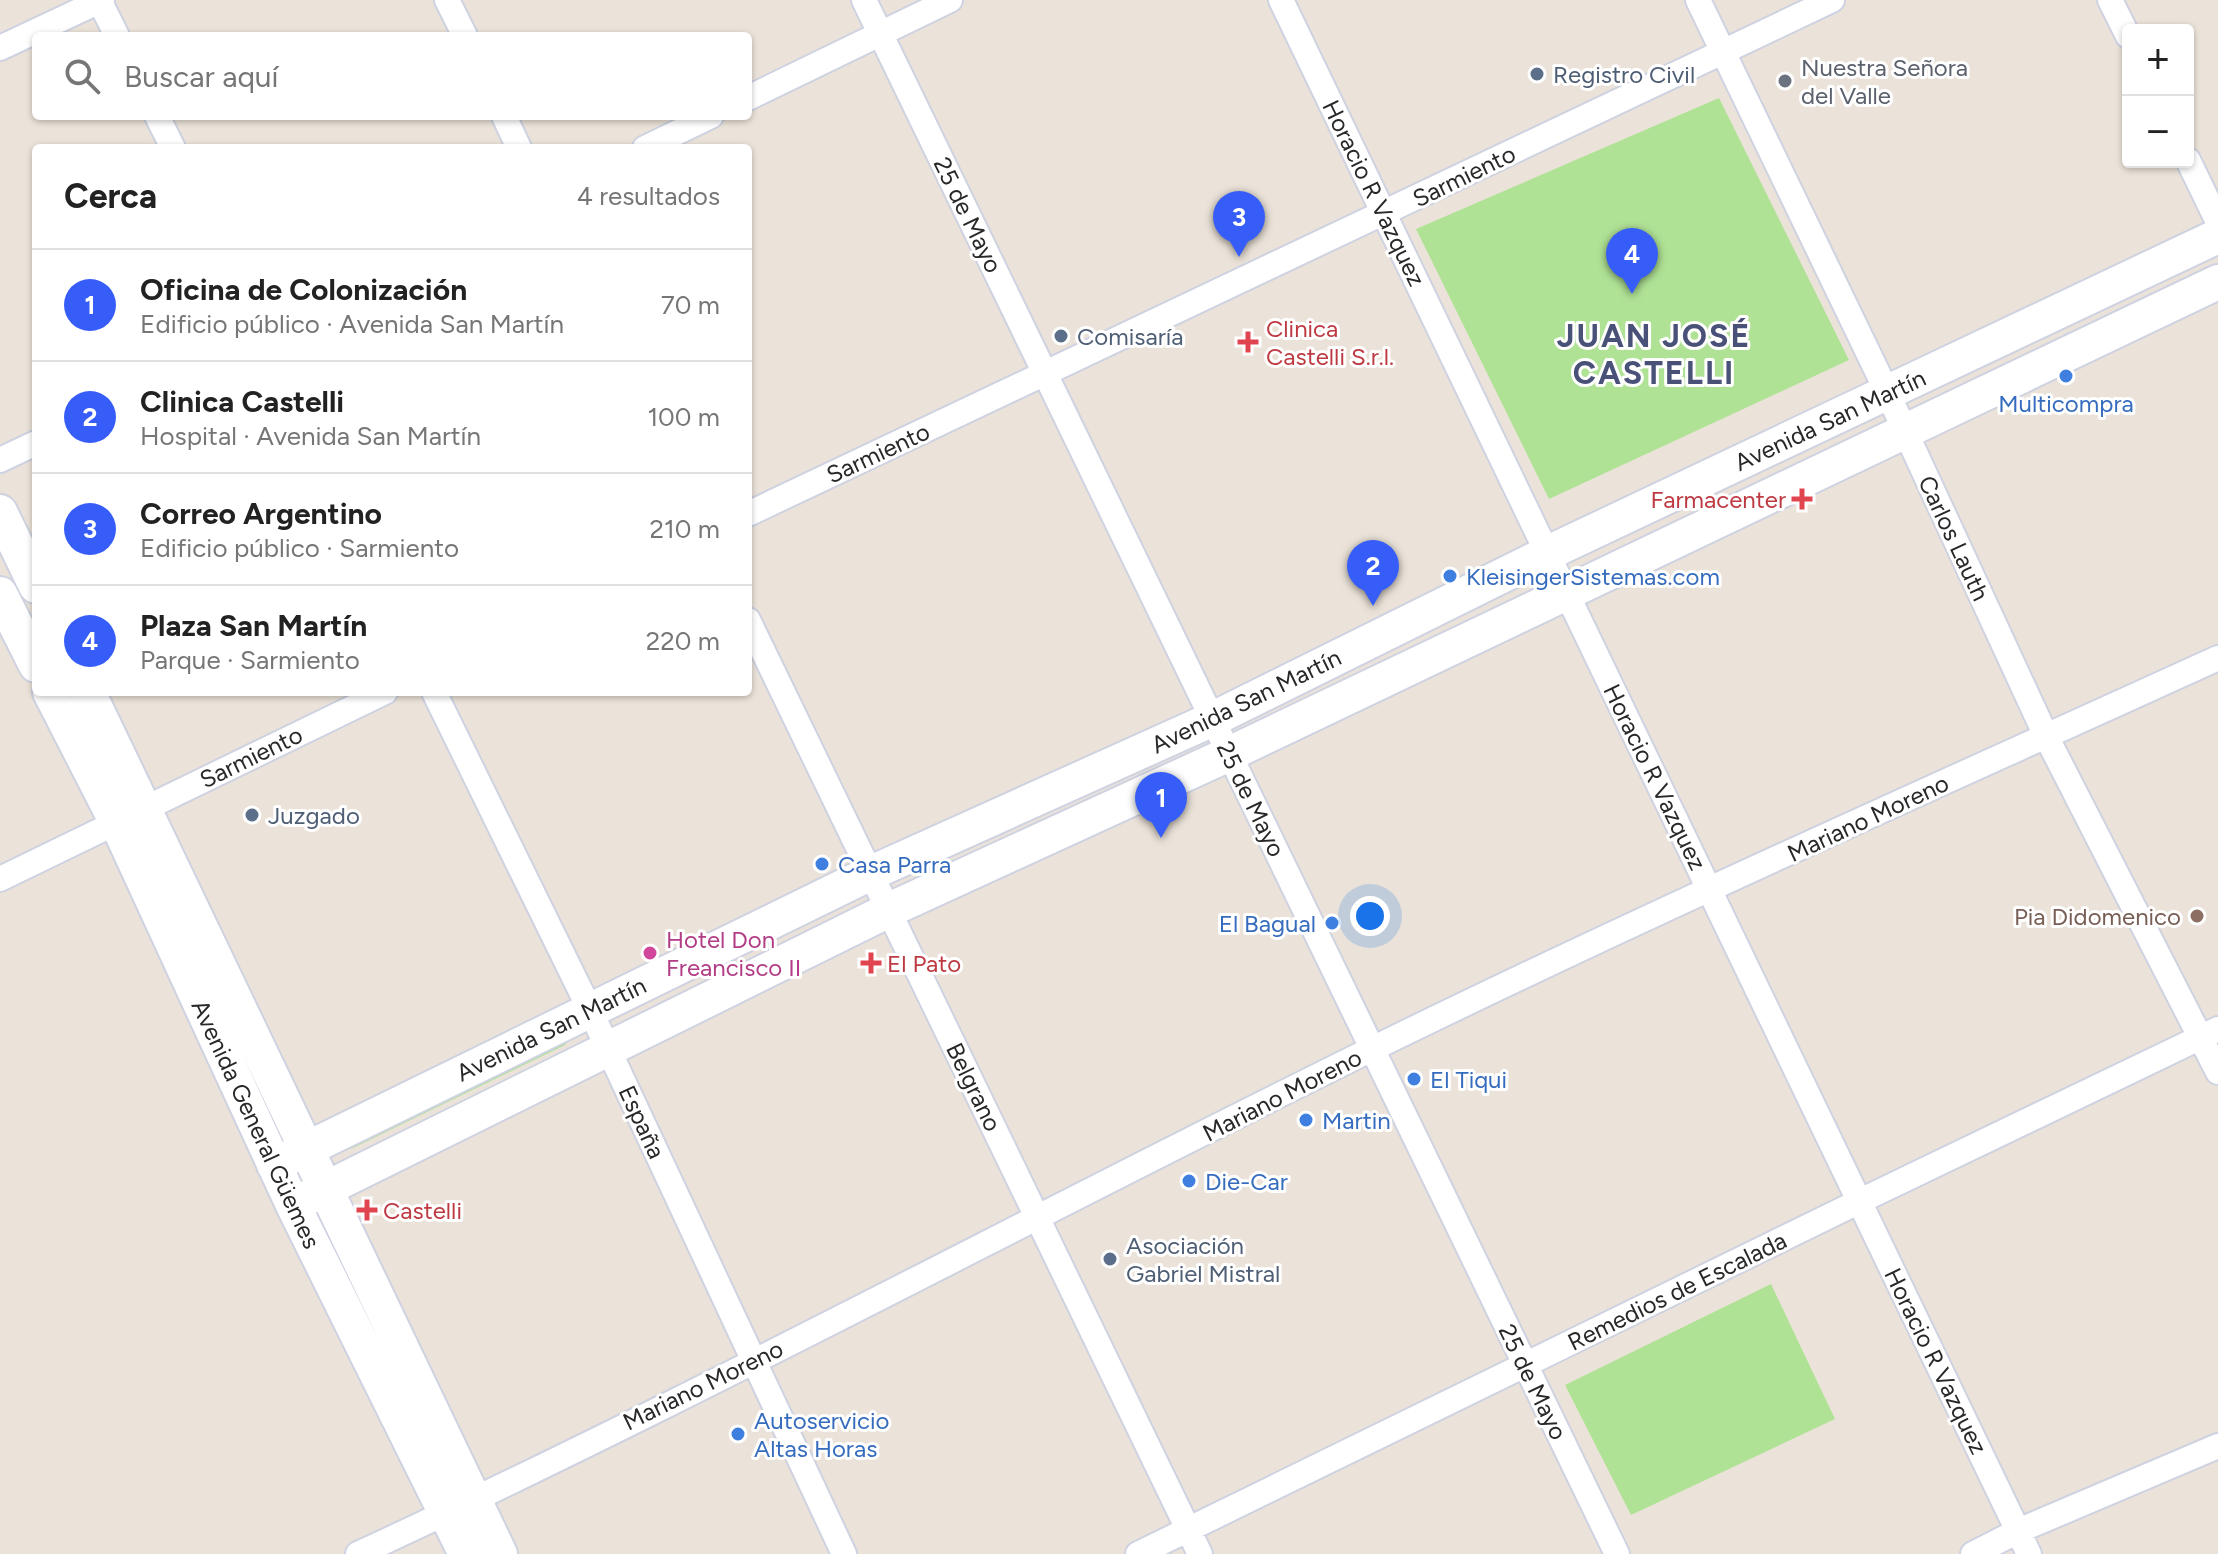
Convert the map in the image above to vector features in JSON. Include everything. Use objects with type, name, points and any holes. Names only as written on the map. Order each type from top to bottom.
[{"type":"main road","name":"Avenida San Martín","points":[[274,1165],[871,873],[1213,719],[1548,553],[2218,236]]},
{"type":"main road","name":"Avenida San Martín","points":[[293,1205],[889,910],[1229,754],[2218,282]]},
{"type":"main road","points":[[0,512],[32,578]]},
{"type":"main road","points":[[0,594],[32,657]]},
{"type":"main road","name":"Avenida General Güemes","points":[[53,696],[131,816],[308,1147],[459,1507],[466,1554]]},
{"type":"main road","name":"Avenida General Güemes","points":[[89,696],[131,816],[293,1205],[459,1507],[500,1554]]},
{"type":"street","points":[[33,32],[100,0],[115,32]]},
{"type":"street","points":[[447,0],[463,32]]},
{"type":"street","name":"25 de Mayo","points":[[864,0],[1617,1554]]},
{"type":"street","points":[[752,96],[950,0]]},
{"type":"street","name":"Horacio R Vazquez","points":[[1281,0],[2029,1554]]},
{"type":"street","name":"Carlos Lauth","points":[[1698,0],[1888,394],[2046,736],[2209,1033],[2218,1072]]},
{"type":"street","name":"Sarmiento","points":[[752,512],[1832,0]]},
{"type":"street","points":[[2110,0],[2122,24]]},
{"type":"street","points":[[0,48],[32,33]]},
{"type":"street","points":[[159,120],[171,144]]},
{"type":"street","points":[[506,120],[517,144]]},
{"type":"street","points":[[653,144],[703,120]]},
{"type":"street","points":[[2192,168],[2218,222]]},
{"type":"street","points":[[0,460],[32,445]]},
{"type":"street","name":"Belgrano","points":[[752,628],[1200,1554]]},
{"type":"street","name":"Mariano Moreno","points":[[358,1554],[753,1361],[1372,1049],[2218,658]]},
{"type":"street","name":"Sarmiento","points":[[0,879],[377,696]]},
{"type":"street","name":"España","points":[[436,696],[590,1010],[844,1554]]},
{"type":"street","name":"Remedios de Escalada","points":[[1138,1554],[2209,1033]]},
{"type":"street","points":[[1973,1554],[2018,1531],[2218,1446]]},
{"type":"green space","points":[[1719,98],[1849,360],[1549,499],[1416,229]]},
{"type":"green space","points":[[569,1039],[565,1045],[353,1148],[341,1150]]},
{"type":"green space","points":[[1771,1284],[1835,1419],[1631,1515],[1565,1385]]},
{"type":"place","name":"Registro Civil","points":[[1537,74]]},
{"type":"place","name":"Nuestra Señora del Valle","points":[[1785,81]]},
{"type":"place","name":"Correo Argentino","points":[[1239,257]]},
{"type":"place","name":"Plaza San Martín","points":[[1632,294]]},
{"type":"place","name":"Comisaría","points":[[1061,336]]},
{"type":"place","name":"Clinica Castelli S.r.l.","points":[[1248,342]]},
{"type":"place","name":"Multicompra","points":[[2066,376]]},
{"type":"place","name":"Farmacenter","points":[[1802,499]]},
{"type":"place","name":"KleisingerSistemas.com","points":[[1450,576]]},
{"type":"place","name":"Clinica Castelli","points":[[1373,606]]},
{"type":"place","name":"Juzgado","points":[[252,815]]},
{"type":"place","name":"Oficina de Colonización","points":[[1161,838]]},
{"type":"place","name":"Casa Parra","points":[[822,864]]},
{"type":"place","name":"Pia Didomenico","points":[[2197,916]]},
{"type":"place","name":"El Bagual","points":[[1332,923]]},
{"type":"place","name":"Hotel Don Freancisco II","points":[[650,953]]},
{"type":"place","name":"El Pato","points":[[871,963]]},
{"type":"place","name":"El Tiqui","points":[[1414,1079]]},
{"type":"place","name":"Martin","points":[[1306,1120]]},
{"type":"place","name":"Die-Car","points":[[1189,1181]]},
{"type":"place","name":"Castelli","points":[[367,1210]]},
{"type":"place","name":"Asociación Gabriel Mistral","points":[[1110,1259]]},
{"type":"place","name":"Autoservicio Altas Horas","points":[[738,1434]]},
{"type":"district","name":"JUAN JOSÉ CASTELLI","points":[[1654,354]]}]
